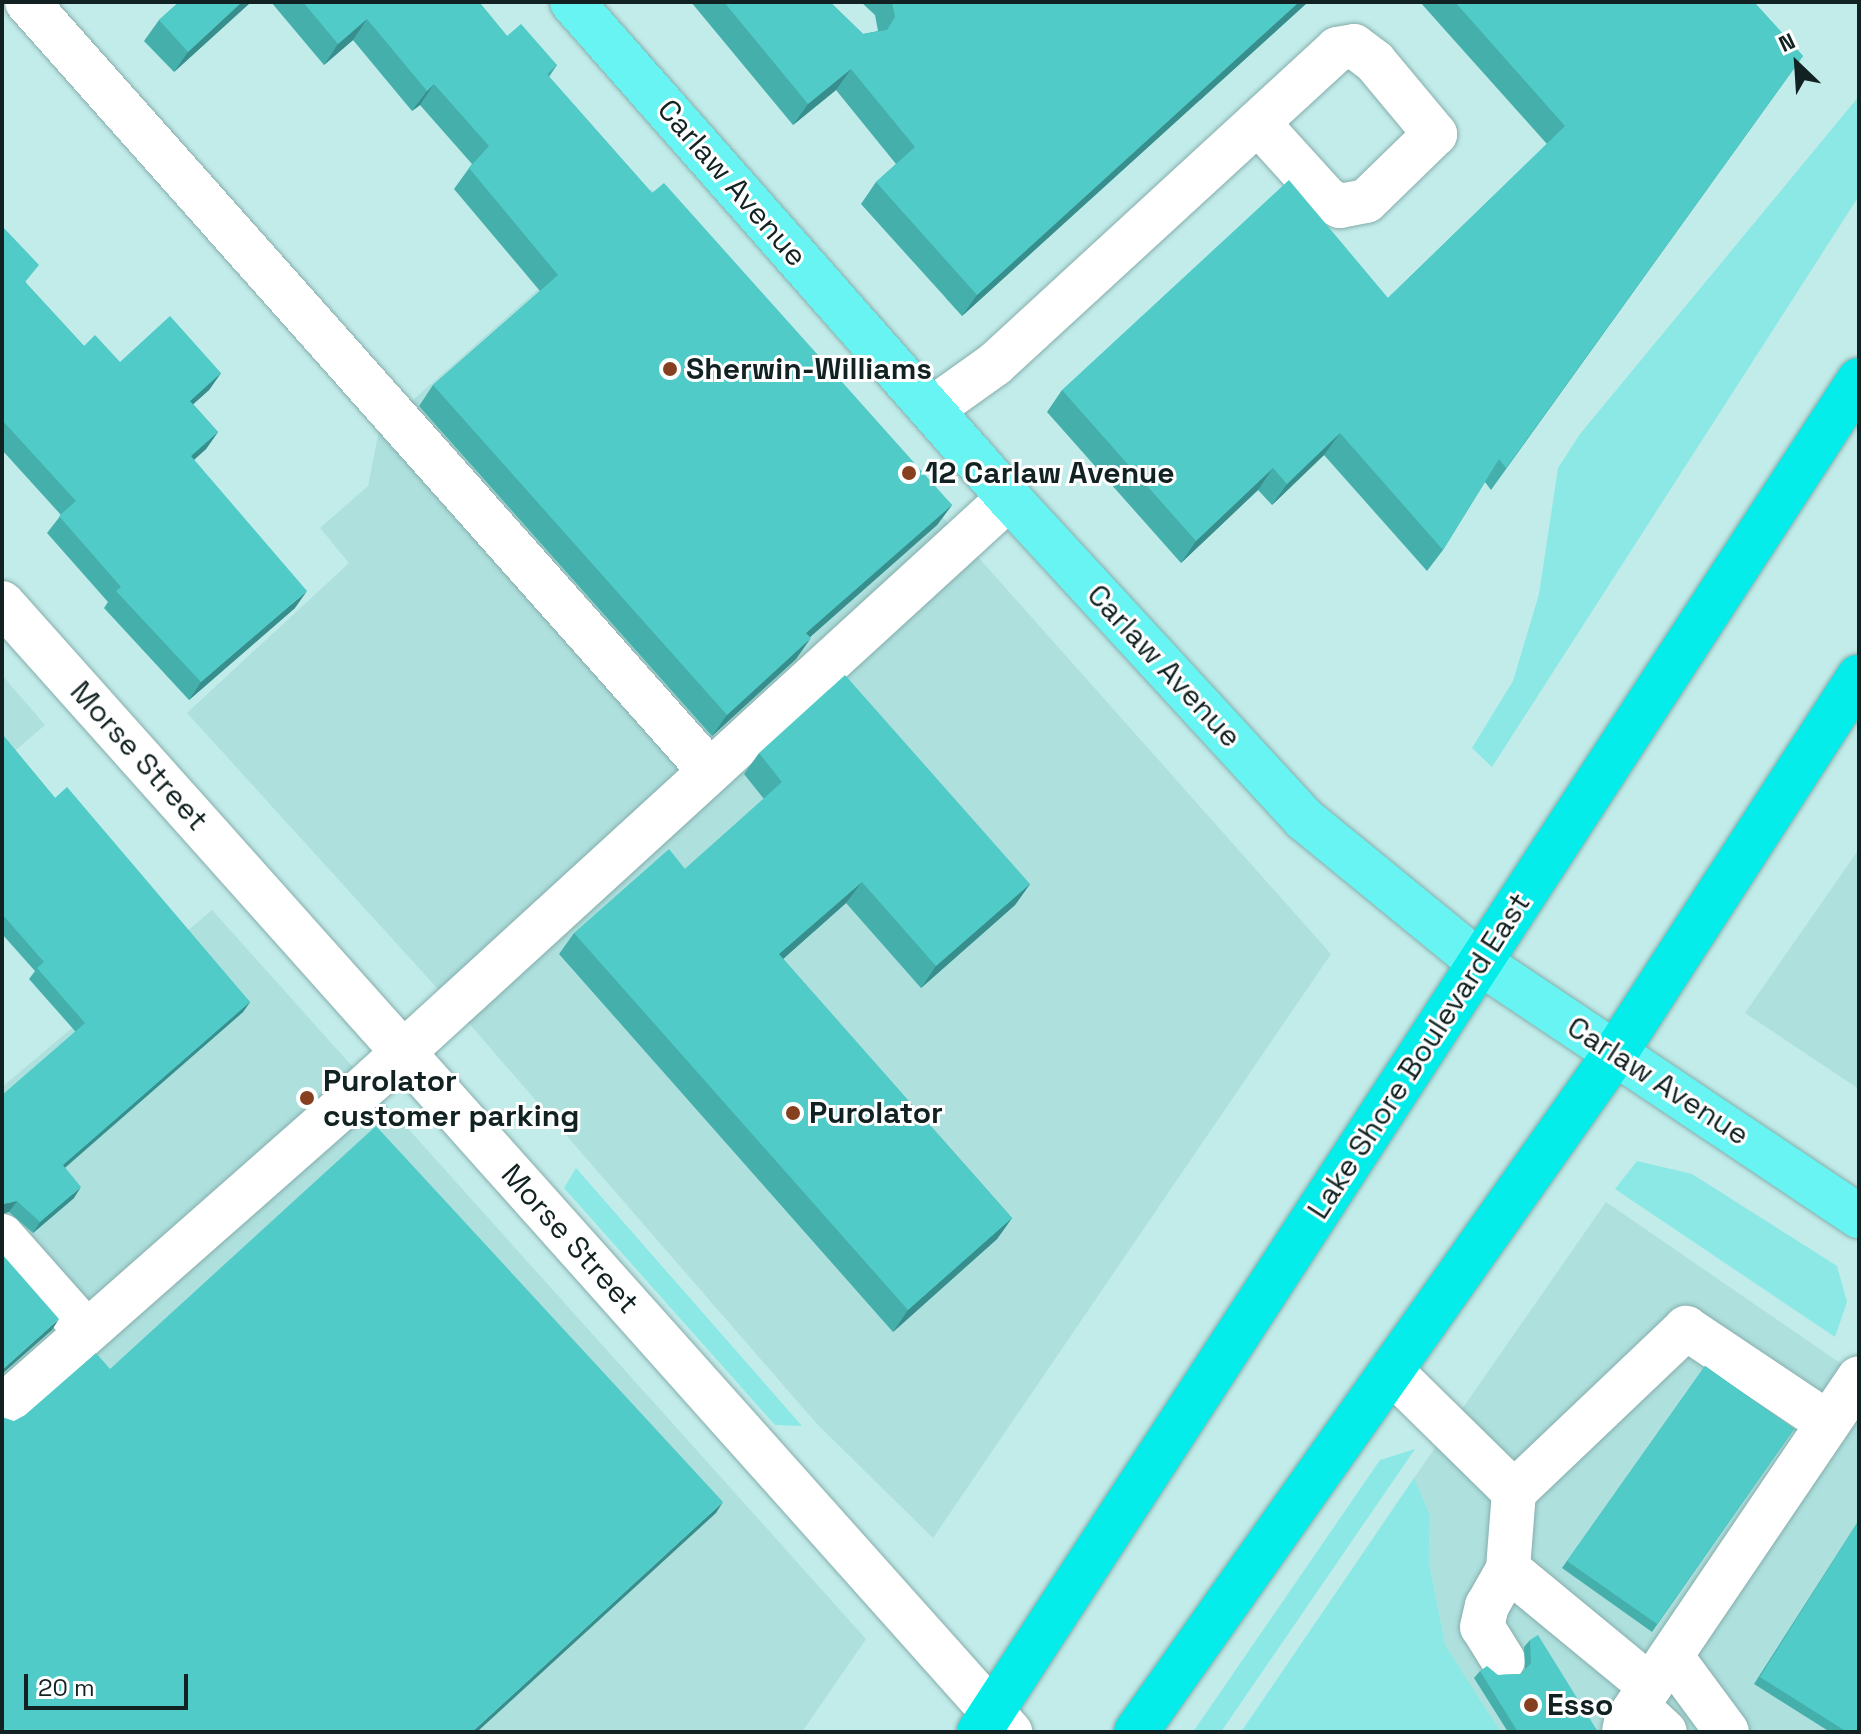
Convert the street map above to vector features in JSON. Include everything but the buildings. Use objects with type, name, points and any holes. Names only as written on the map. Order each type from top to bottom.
[{"type":"highway","name":"Lake Shore Boulevard East","points":[[994,1726],[1479,962],[1859,380]]},
{"type":"highway","points":[[1136,1732],[1616,1052],[1859,677]]},
{"type":"main road","name":"Carlaw Avenue","points":[[588,8],[1009,498],[1304,819],[1479,962],[1859,1216]]},
{"type":"street","points":[[27,2],[709,770]]},
{"type":"street","points":[[932,409],[995,364],[1258,123]]},
{"type":"street","points":[[2,1407],[403,1052],[1009,498]]},
{"type":"street","name":"Morse Street","points":[[2,603],[403,1052],[994,1726]]},
{"type":"street","points":[[2,1236],[86,1331]]},
{"type":"street","points":[[1503,1660],[1482,1627],[1487,1606],[1508,1569],[1514,1492],[1686,1328],[1846,1408],[1646,1706]]},
{"type":"street","points":[[1391,1371],[1514,1492]]},
{"type":"street","points":[[1508,1569],[1646,1706],[1727,1732]]},
{"type":"shaded area","points":[[1859,96],[1859,196],[1492,767],[1472,748],[1513,681],[1539,594],[1558,468],[1580,434]]},
{"type":"shaded area","points":[[651,189],[1331,954],[933,1538],[817,1424],[466,1020],[187,713],[349,563],[320,528],[368,486],[379,430]]},
{"type":"shaded area","points":[[2,675],[45,725],[2,762]]},
{"type":"shaded area","points":[[1859,849],[1859,1089],[1745,1013]]},
{"type":"shaded area","points":[[212,910],[866,1639],[802,1732],[2,1732],[2,1087]]},
{"type":"shaded area","points":[[1637,1161],[1692,1174],[1837,1266],[1847,1302],[1835,1337],[1615,1189]]},
{"type":"shaded area","points":[[576,1168],[802,1426],[775,1425],[564,1188]]},
{"type":"shaded area","points":[[1606,1202],[1859,1376],[1859,1732],[1501,1732],[1445,1645],[1429,1562],[1430,1515],[1414,1478]]},
{"type":"shaded area","points":[[1415,1449],[1221,1732],[1193,1732],[1380,1460]]},
{"type":"shaded area","points":[[1414,1478],[1430,1515],[1429,1562],[1445,1645],[1501,1732],[1241,1732]]},
{"type":"place","name":"Sherwin-Williams","points":[[670,369]]},
{"type":"place","name":"12 Carlaw Avenue","points":[[909,473]]},
{"type":"place","name":"Purolator customer parking","points":[[307,1098]]},
{"type":"place","name":"Purolator","points":[[793,1113]]},
{"type":"place","name":"Esso","points":[[1531,1705]]}]
